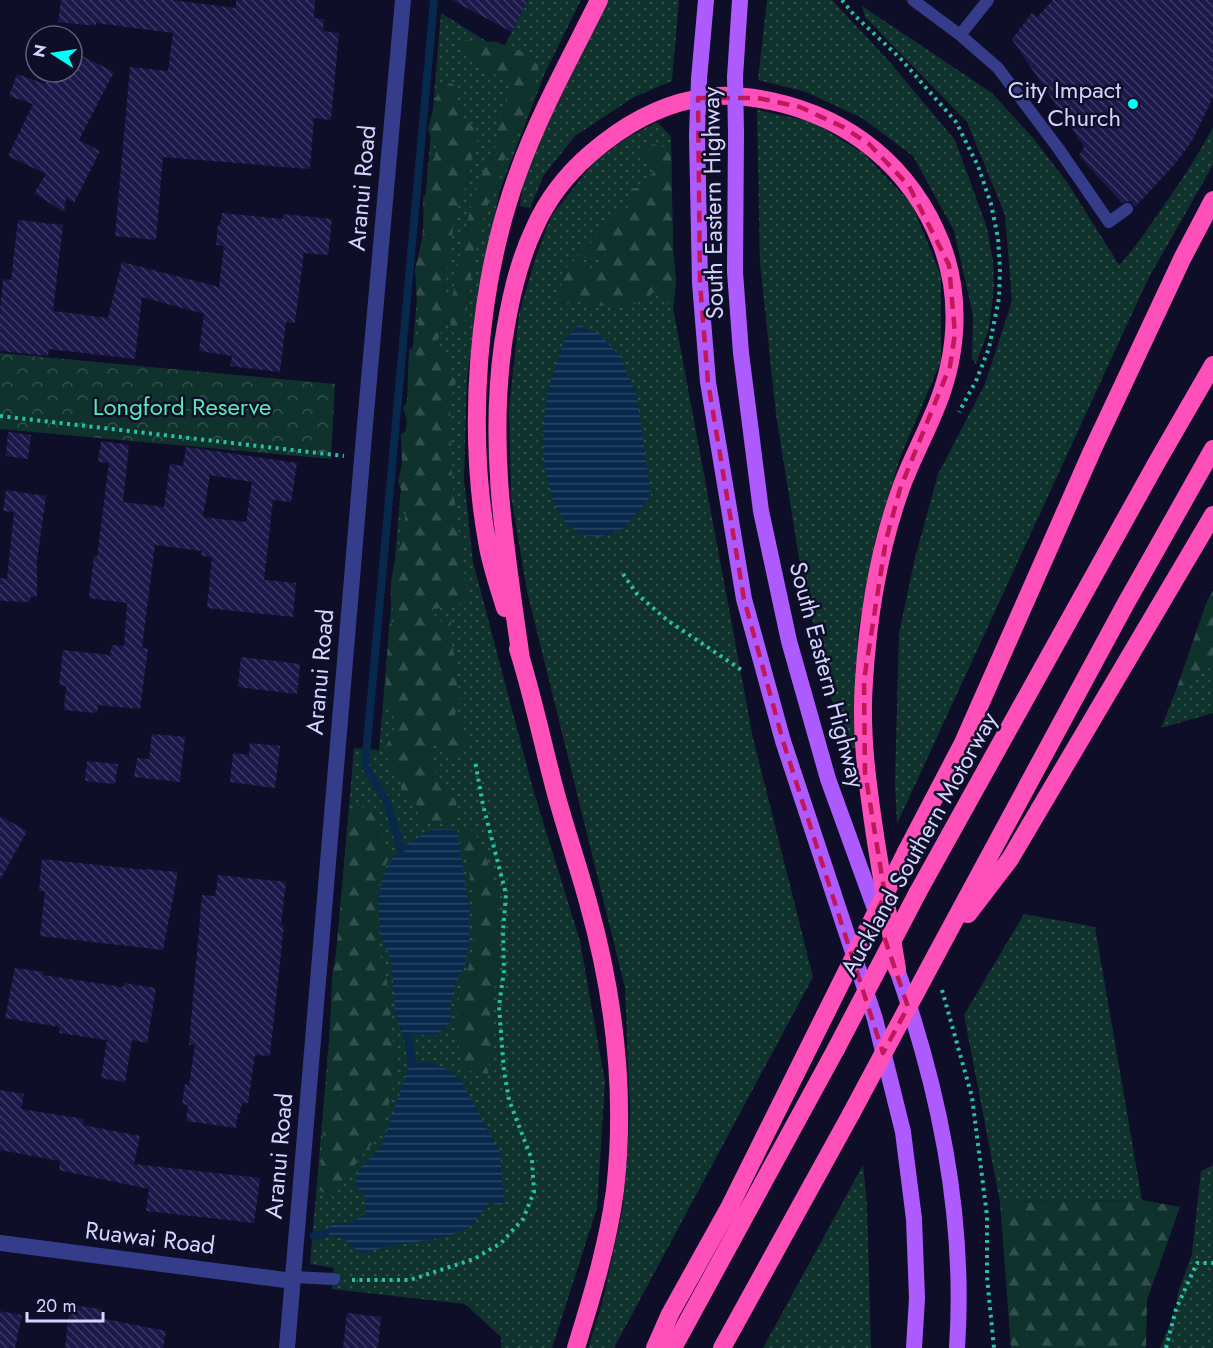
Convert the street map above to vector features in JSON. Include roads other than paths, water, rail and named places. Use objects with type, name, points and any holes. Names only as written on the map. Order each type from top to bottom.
[{"type":"highway","points":[[576,1348],[599,1271],[610,1224],[617,1157],[618,1078],[610,1000],[589,904],[488,547],[480,482],[476,401],[487,292],[500,228],[518,172],[546,108],[599,0]]},
{"type":"highway","points":[[521,659],[501,516],[496,446],[497,402],[507,318],[516,280],[532,231],[549,200],[573,169],[603,142],[635,120],[673,104],[725,95],[758,98],[800,107],[843,127],[869,144],[895,168],[925,210],[949,265],[954,298],[955,334],[944,386],[900,489],[877,572],[864,680],[862,726],[865,772],[897,969]]},
{"type":"highway","points":[[655,1348],[670,1314],[730,1206],[906,852],[963,743],[1092,451],[1183,257],[1213,200]]},
{"type":"highway","name":"Auckland Southern Motorway","points":[[673,1348],[836,1049],[918,892],[1213,365]]},
{"type":"highway","points":[[722,1348],[851,1114],[1125,605],[1213,449]]},
{"type":"highway","points":[[937,953],[1010,860],[1213,515]]},
{"type":"main road","name":"South Eastern Highway","points":[[706,0],[697,135],[700,283],[708,382],[744,599],[783,741],[874,1019],[903,1132],[914,1219],[917,1298],[914,1348]]},
{"type":"main road","name":"South Eastern Highway","points":[[740,0],[735,77],[736,284],[741,353],[761,511],[789,640],[828,779],[897,969],[934,1092],[948,1159],[957,1249],[957,1348]]},
{"type":"street","name":"Aranui Road","points":[[287,1348],[403,0]]},
{"type":"street","name":"Ruawai Road","points":[[0,1243],[293,1279]]},
{"type":"lane","points":[[913,0],[960,35],[998,69],[1058,148],[1109,222],[1127,209]]},
{"type":"lane","points":[[960,35],[988,0]]},
{"type":"lane","points":[[293,1279],[334,1279]]},
{"type":"water","points":[[580,325],[599,334],[621,357],[637,397],[651,496],[623,529],[600,537],[580,535],[565,522],[553,501],[544,466],[543,434],[548,390],[564,340]]},
{"type":"water","points":[[433,829],[453,829],[458,836],[469,908],[469,945],[464,968],[456,983],[450,1004],[451,1020],[435,1036],[415,1034],[411,1038],[403,1036],[397,1019],[390,960],[380,927],[380,890],[387,867],[394,857],[406,845]]},
{"type":"water","points":[[430,1062],[445,1068],[461,1080],[500,1153],[504,1201],[500,1206],[490,1201],[474,1224],[446,1237],[385,1247],[361,1254],[344,1239],[325,1234],[332,1223],[351,1223],[365,1213],[366,1199],[355,1184],[359,1170],[382,1145],[410,1064]]},
{"type":"waterway","points":[[401,849],[387,802],[365,766],[434,0]]},
{"type":"waterway","points":[[408,1037],[412,1064]]},
{"type":"waterway","points":[[314,1236],[325,1234]]},
{"type":"place","name":"City Impact Church","points":[[1133,104]]},
{"type":"park label","name":"Longford Reserve","points":[[182,407]]}]
